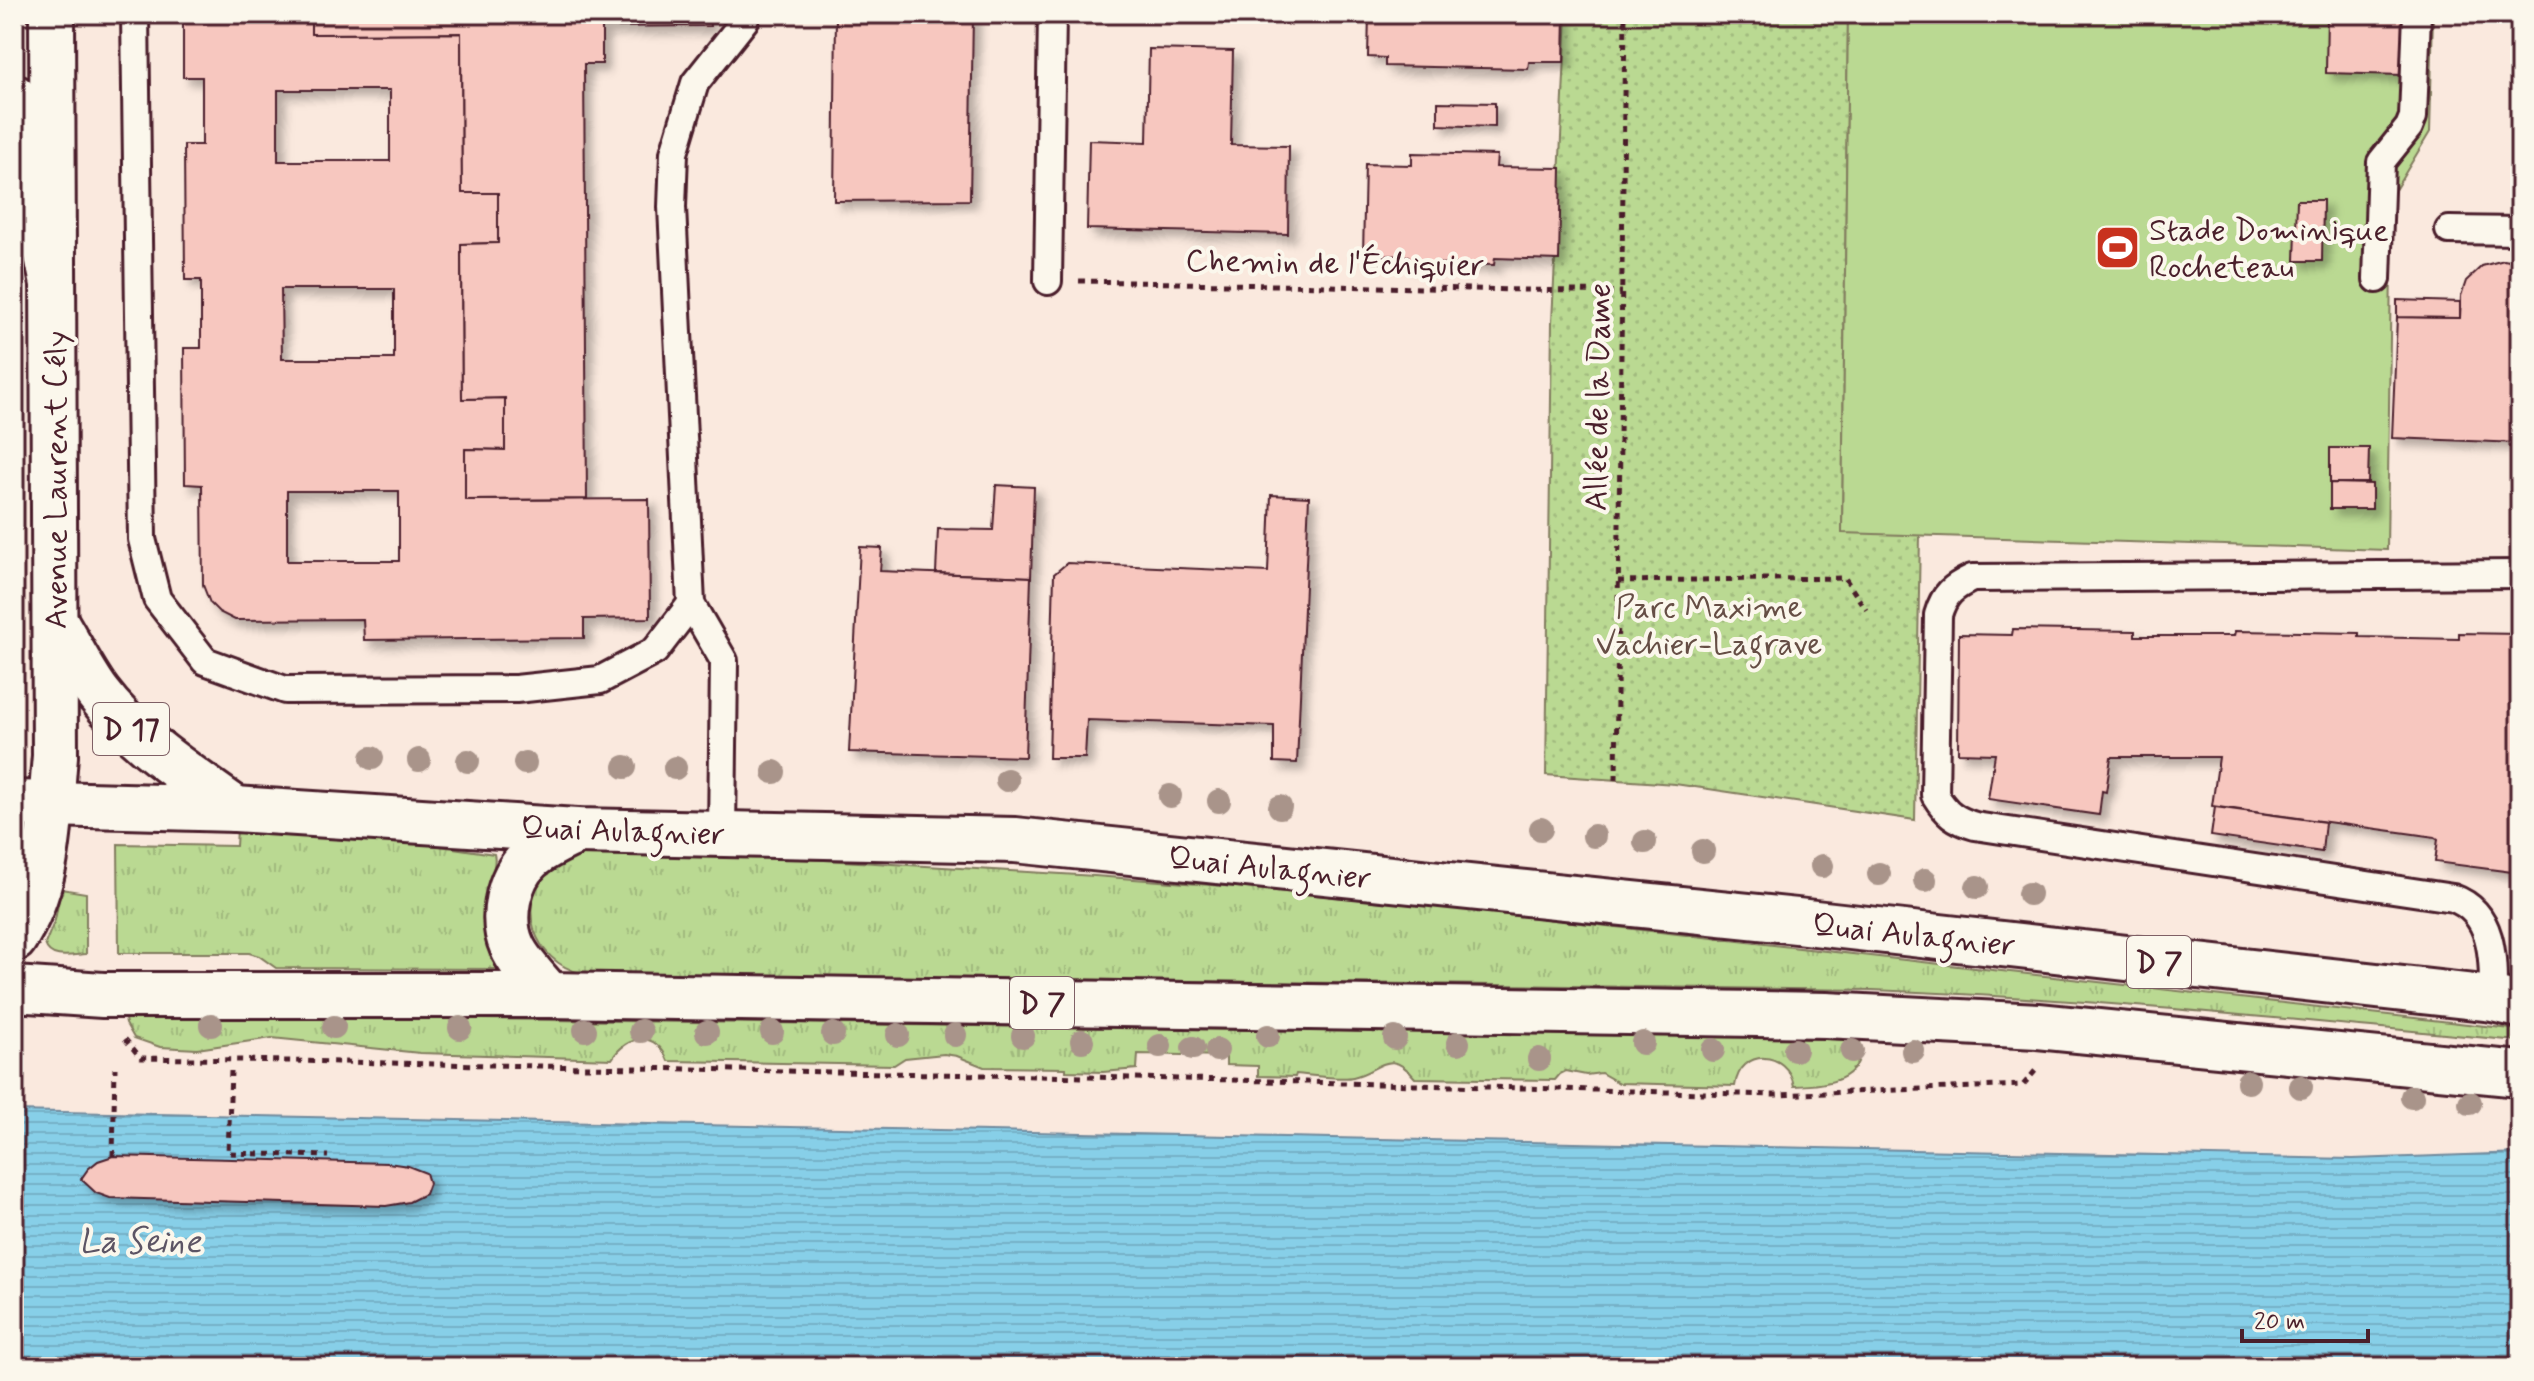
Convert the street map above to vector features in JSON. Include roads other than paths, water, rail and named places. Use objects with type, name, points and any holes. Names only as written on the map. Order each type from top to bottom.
[{"type":"main road","name":"Avenue Laurent Cély","points":[[14,939],[29,914],[41,883],[32,804],[55,756],[52,14]]},
{"type":"main road","points":[[14,97],[53,284]]},
{"type":"main road","name":"D 17","points":[[56,623],[97,692],[120,719],[152,748],[235,809]]},
{"type":"main road","name":"Quai Aulagnier","points":[[32,804],[235,809],[577,831],[1015,840],[1797,921],[2506,1002]]},
{"type":"main road","points":[[549,995],[512,949],[508,933],[508,902],[520,870],[531,857],[577,831]]},
{"type":"main road","name":"D 7","points":[[14,989],[103,995],[549,995],[1810,1014],[2070,1030],[2520,1074]]},
{"type":"lane","points":[[135,14],[142,539],[157,599],[205,661],[285,690],[516,689],[600,680],[655,651],[691,604]]},
{"type":"lane","points":[[722,833],[724,661],[691,604],[672,207],[674,153],[695,83],[745,20],[745,14]]},
{"type":"lane","points":[[1048,281],[1052,14]]},
{"type":"lane","points":[[2377,279],[2381,162],[2409,127],[2413,117],[2417,14]]},
{"type":"lane","points":[[2449,230],[2520,231]]},
{"type":"lane","points":[[2506,1002],[2493,969],[2487,934],[2479,915],[2468,904],[2453,898],[1975,826],[1956,820],[1944,810],[1935,795],[1938,615],[1943,598],[1954,586],[1972,578],[2520,574]]},
{"type":"water","name":"La Seine","points":[[14,1111],[2353,1159],[2520,1153],[2520,1367],[14,1367]]},
{"type":"place","name":"Stade Dominique Rocheteau","points":[[2118,247]]},
{"type":"park label","name":"Parc Maxime Vachier-Lagrave","points":[[1709,624]]}]
